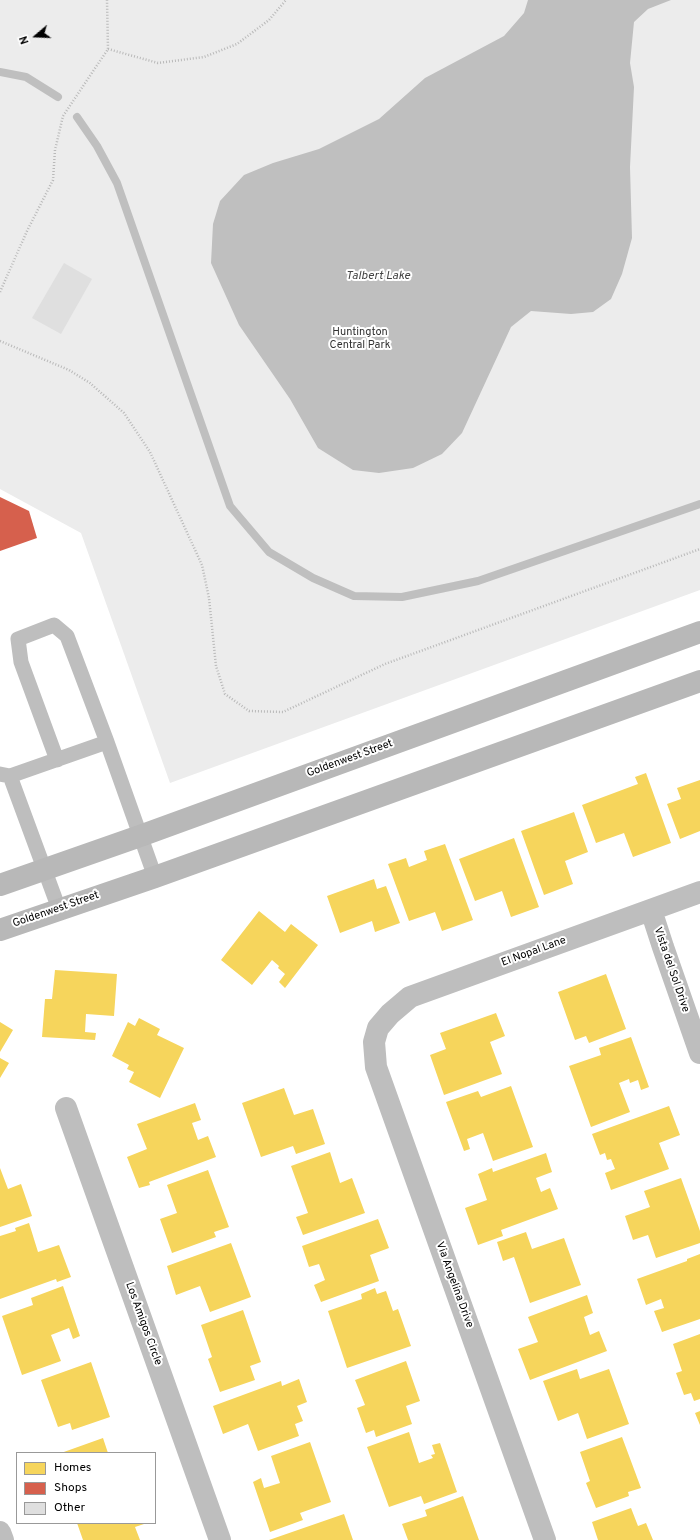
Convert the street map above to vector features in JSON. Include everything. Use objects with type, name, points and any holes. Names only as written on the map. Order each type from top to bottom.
[{"type":"main road","name":"Goldenwest Street","points":[[0,885],[140,836],[700,632]]},
{"type":"main road","name":"Goldenwest Street","points":[[0,930],[700,681]]},
{"type":"street","name":"El Nopal Lane","points":[[378,1028],[390,1014],[410,998],[700,892]]},
{"type":"street","name":"Vista del Sol Drive","points":[[651,910],[700,1053]]},
{"type":"street","name":"Via Angelina Drive","points":[[378,1028],[374,1042],[376,1067],[545,1540]]},
{"type":"street","name":"Los Amigos Circle","points":[[66,1108],[220,1540]]},
{"type":"street","points":[[0,1532],[3,1540]]},
{"type":"lane","points":[[57,760],[21,662],[18,639],[54,625],[67,636],[107,742],[154,876]]},
{"type":"lane","points":[[59,909],[45,870],[5,775],[57,760],[107,742]]},
{"type":"path","points":[[0,292],[27,231],[53,180],[55,150],[63,116],[108,49],[107,0]]},
{"type":"path","points":[[108,49],[158,63],[204,58],[237,44],[269,20],[286,0]]},
{"type":"path","points":[[0,341],[69,370],[90,383],[124,413],[150,452],[202,565],[209,598],[216,666],[225,694],[249,711],[283,712],[385,664],[700,550]]},
{"type":"green space","name":"Huntington Central Park","points":[[0,0],[700,0],[700,590],[170,783],[81,533],[0,489]]},
{"type":"water","name":"Talbert Lake","points":[[528,0],[671,0],[648,9],[634,22],[630,63],[634,87],[630,167],[632,238],[622,274],[611,299],[593,312],[571,314],[531,311],[511,327],[462,433],[442,454],[413,468],[379,473],[353,470],[318,448],[290,399],[239,325],[211,263],[213,224],[220,201],[244,175],[273,163],[319,149],[379,119],[425,78],[504,36],[524,13]]},
{"type":"building: Homes","points":[[646,773],[671,843],[633,857],[624,833],[596,843],[582,805],[638,784],[635,777]]},
{"type":"building: Homes","points":[[700,780],[700,831],[680,839],[667,804],[681,799],[677,788]]},
{"type":"building: Homes","points":[[574,812],[588,852],[565,861],[573,884],[544,895],[521,831]]},
{"type":"building: Homes","points":[[514,838],[539,907],[511,917],[502,891],[475,901],[459,859]]},
{"type":"building: Homes","points":[[445,844],[473,920],[442,931],[435,912],[409,921],[388,864],[406,858],[409,867],[427,860],[424,851]]},
{"type":"building: Homes","points":[[374,879],[377,889],[386,886],[400,923],[375,932],[372,921],[340,933],[327,896]]},
{"type":"building: Homes","points":[[259,911],[285,932],[291,924],[318,945],[285,988],[279,982],[285,974],[272,960],[252,985],[221,960]]},
{"type":"building: Homes","points":[[55,970],[117,974],[114,1016],[86,1014],[85,1032],[96,1033],[95,1040],[42,1037],[45,999],[52,999]]},
{"type":"building: Homes","points":[[606,974],[626,1029],[589,1043],[586,1036],[575,1040],[558,992]]},
{"type":"building: Homes","points":[[496,1013],[505,1036],[490,1042],[502,1074],[444,1095],[430,1055],[446,1049],[440,1033]]},
{"type":"building: Homes","points":[[139,1018],[160,1029],[157,1035],[184,1048],[160,1098],[129,1082],[134,1072],[127,1069],[129,1065],[112,1056],[128,1022],[135,1026]]},
{"type":"building: Homes","points":[[0,1022],[13,1030],[0,1052]]},
{"type":"building: Homes","points":[[631,1037],[649,1087],[641,1090],[638,1080],[630,1083],[629,1079],[619,1083],[630,1112],[591,1127],[569,1066],[601,1055],[599,1048]]},
{"type":"building: Homes","points":[[0,1058],[9,1063],[0,1078]]},
{"type":"building: Homes","points":[[511,1086],[533,1147],[493,1161],[483,1133],[467,1139],[470,1149],[464,1151],[446,1102],[478,1091],[481,1097]]},
{"type":"building: Homes","points":[[284,1088],[294,1115],[313,1109],[325,1144],[296,1154],[293,1146],[261,1157],[242,1103]]},
{"type":"building: Homes","points":[[195,1103],[201,1120],[192,1123],[198,1140],[208,1136],[216,1157],[149,1182],[150,1185],[139,1188],[127,1157],[147,1149],[137,1124]]},
{"type":"building: Homes","points":[[669,1106],[680,1135],[659,1143],[669,1169],[611,1190],[605,1173],[615,1169],[611,1159],[607,1160],[605,1153],[600,1155],[592,1134]]},
{"type":"building: Homes","points":[[330,1152],[340,1183],[352,1178],[365,1213],[303,1235],[296,1217],[308,1213],[291,1166]]},
{"type":"building: Homes","points":[[546,1153],[552,1172],[536,1178],[541,1192],[550,1188],[558,1209],[501,1230],[503,1236],[478,1245],[465,1208],[487,1200],[478,1174],[492,1168],[493,1172]]},
{"type":"building: Homes","points":[[0,1168],[8,1189],[21,1184],[32,1216],[0,1227]]},
{"type":"building: Homes","points":[[208,1170],[229,1227],[214,1232],[216,1237],[172,1253],[160,1219],[177,1213],[167,1185]]},
{"type":"building: Homes","points":[[681,1178],[700,1231],[700,1243],[656,1258],[648,1235],[633,1240],[625,1216],[650,1207],[644,1191]]},
{"type":"building: Homes","points":[[378,1219],[389,1248],[370,1255],[379,1281],[321,1302],[314,1285],[325,1280],[319,1264],[309,1267],[302,1246]]},
{"type":"building: Homes","points":[[29,1223],[38,1252],[59,1245],[71,1277],[57,1282],[56,1279],[0,1299],[0,1236],[16,1231],[15,1228]]},
{"type":"building: Homes","points":[[526,1232],[532,1249],[564,1238],[581,1285],[530,1303],[514,1257],[503,1261],[497,1242]]},
{"type":"building: Homes","points":[[231,1243],[251,1297],[210,1312],[200,1286],[176,1295],[167,1266]]},
{"type":"building: Homes","points":[[700,1254],[700,1319],[662,1332],[654,1311],[664,1308],[661,1299],[646,1305],[637,1279],[687,1261],[687,1259]]},
{"type":"building: Homes","points":[[63,1286],[80,1336],[73,1339],[69,1328],[51,1335],[61,1361],[22,1375],[2,1316],[33,1305],[31,1298]]},
{"type":"building: Homes","points":[[375,1288],[377,1294],[386,1291],[393,1311],[398,1309],[411,1346],[347,1368],[328,1311],[362,1299],[361,1294]]},
{"type":"building: Homes","points":[[587,1295],[593,1313],[584,1317],[590,1335],[599,1331],[607,1351],[530,1380],[518,1349],[538,1342],[528,1317]]},
{"type":"building: Homes","points":[[243,1310],[261,1362],[250,1366],[255,1380],[220,1392],[208,1359],[212,1357],[201,1325]]},
{"type":"building: Homes","points":[[700,1334],[700,1399],[694,1401],[691,1393],[684,1395],[676,1373],[682,1371],[673,1344]]},
{"type":"building: Homes","points":[[406,1361],[420,1401],[406,1406],[412,1424],[376,1437],[374,1430],[366,1433],[357,1408],[365,1405],[355,1380]]},
{"type":"building: Homes","points":[[91,1362],[110,1417],[72,1430],[70,1423],[58,1427],[41,1380]]},
{"type":"building: Homes","points":[[577,1369],[580,1379],[609,1369],[629,1424],[587,1439],[578,1413],[558,1421],[543,1381]]},
{"type":"building: Homes","points":[[299,1379],[307,1402],[297,1406],[303,1421],[295,1424],[299,1436],[258,1451],[248,1424],[223,1434],[213,1406],[281,1381],[282,1386]]},
{"type":"building: Homes","points":[[700,1411],[700,1425],[695,1413]]},
{"type":"building: Homes","points":[[409,1432],[419,1463],[433,1458],[431,1455],[435,1454],[432,1445],[440,1443],[457,1492],[424,1504],[421,1496],[389,1507],[367,1447]]},
{"type":"building: Homes","points":[[622,1437],[641,1488],[628,1492],[629,1496],[596,1508],[586,1483],[590,1481],[580,1452]]},
{"type":"building: Homes","points":[[103,1438],[108,1452],[64,1452]]},
{"type":"building: Homes","points":[[310,1442],[331,1502],[300,1513],[303,1520],[270,1532],[253,1482],[261,1478],[264,1488],[280,1483],[271,1456]]},
{"type":"building: Homes","points":[[463,1496],[479,1540],[408,1540],[402,1524],[427,1516],[425,1510]]},
{"type":"building: Homes","points":[[631,1508],[638,1526],[646,1523],[653,1540],[598,1540],[592,1522]]},
{"type":"building: Homes","points":[[344,1514],[353,1540],[269,1540]]},
{"type":"building: Homes","points":[[77,1524],[144,1524],[135,1527],[140,1540],[83,1540]]},
{"type":"building: Shops","points":[[0,497],[29,511],[37,538],[0,551]]},
{"type":"building: Other","points":[[64,263],[92,279],[61,334],[32,318]]},
{"type":"waterway","points":[[0,72],[26,77],[58,97]]},
{"type":"waterway","points":[[77,117],[97,146],[117,183],[230,506],[269,552],[313,578],[354,596],[402,597],[478,581],[700,504]]}]
